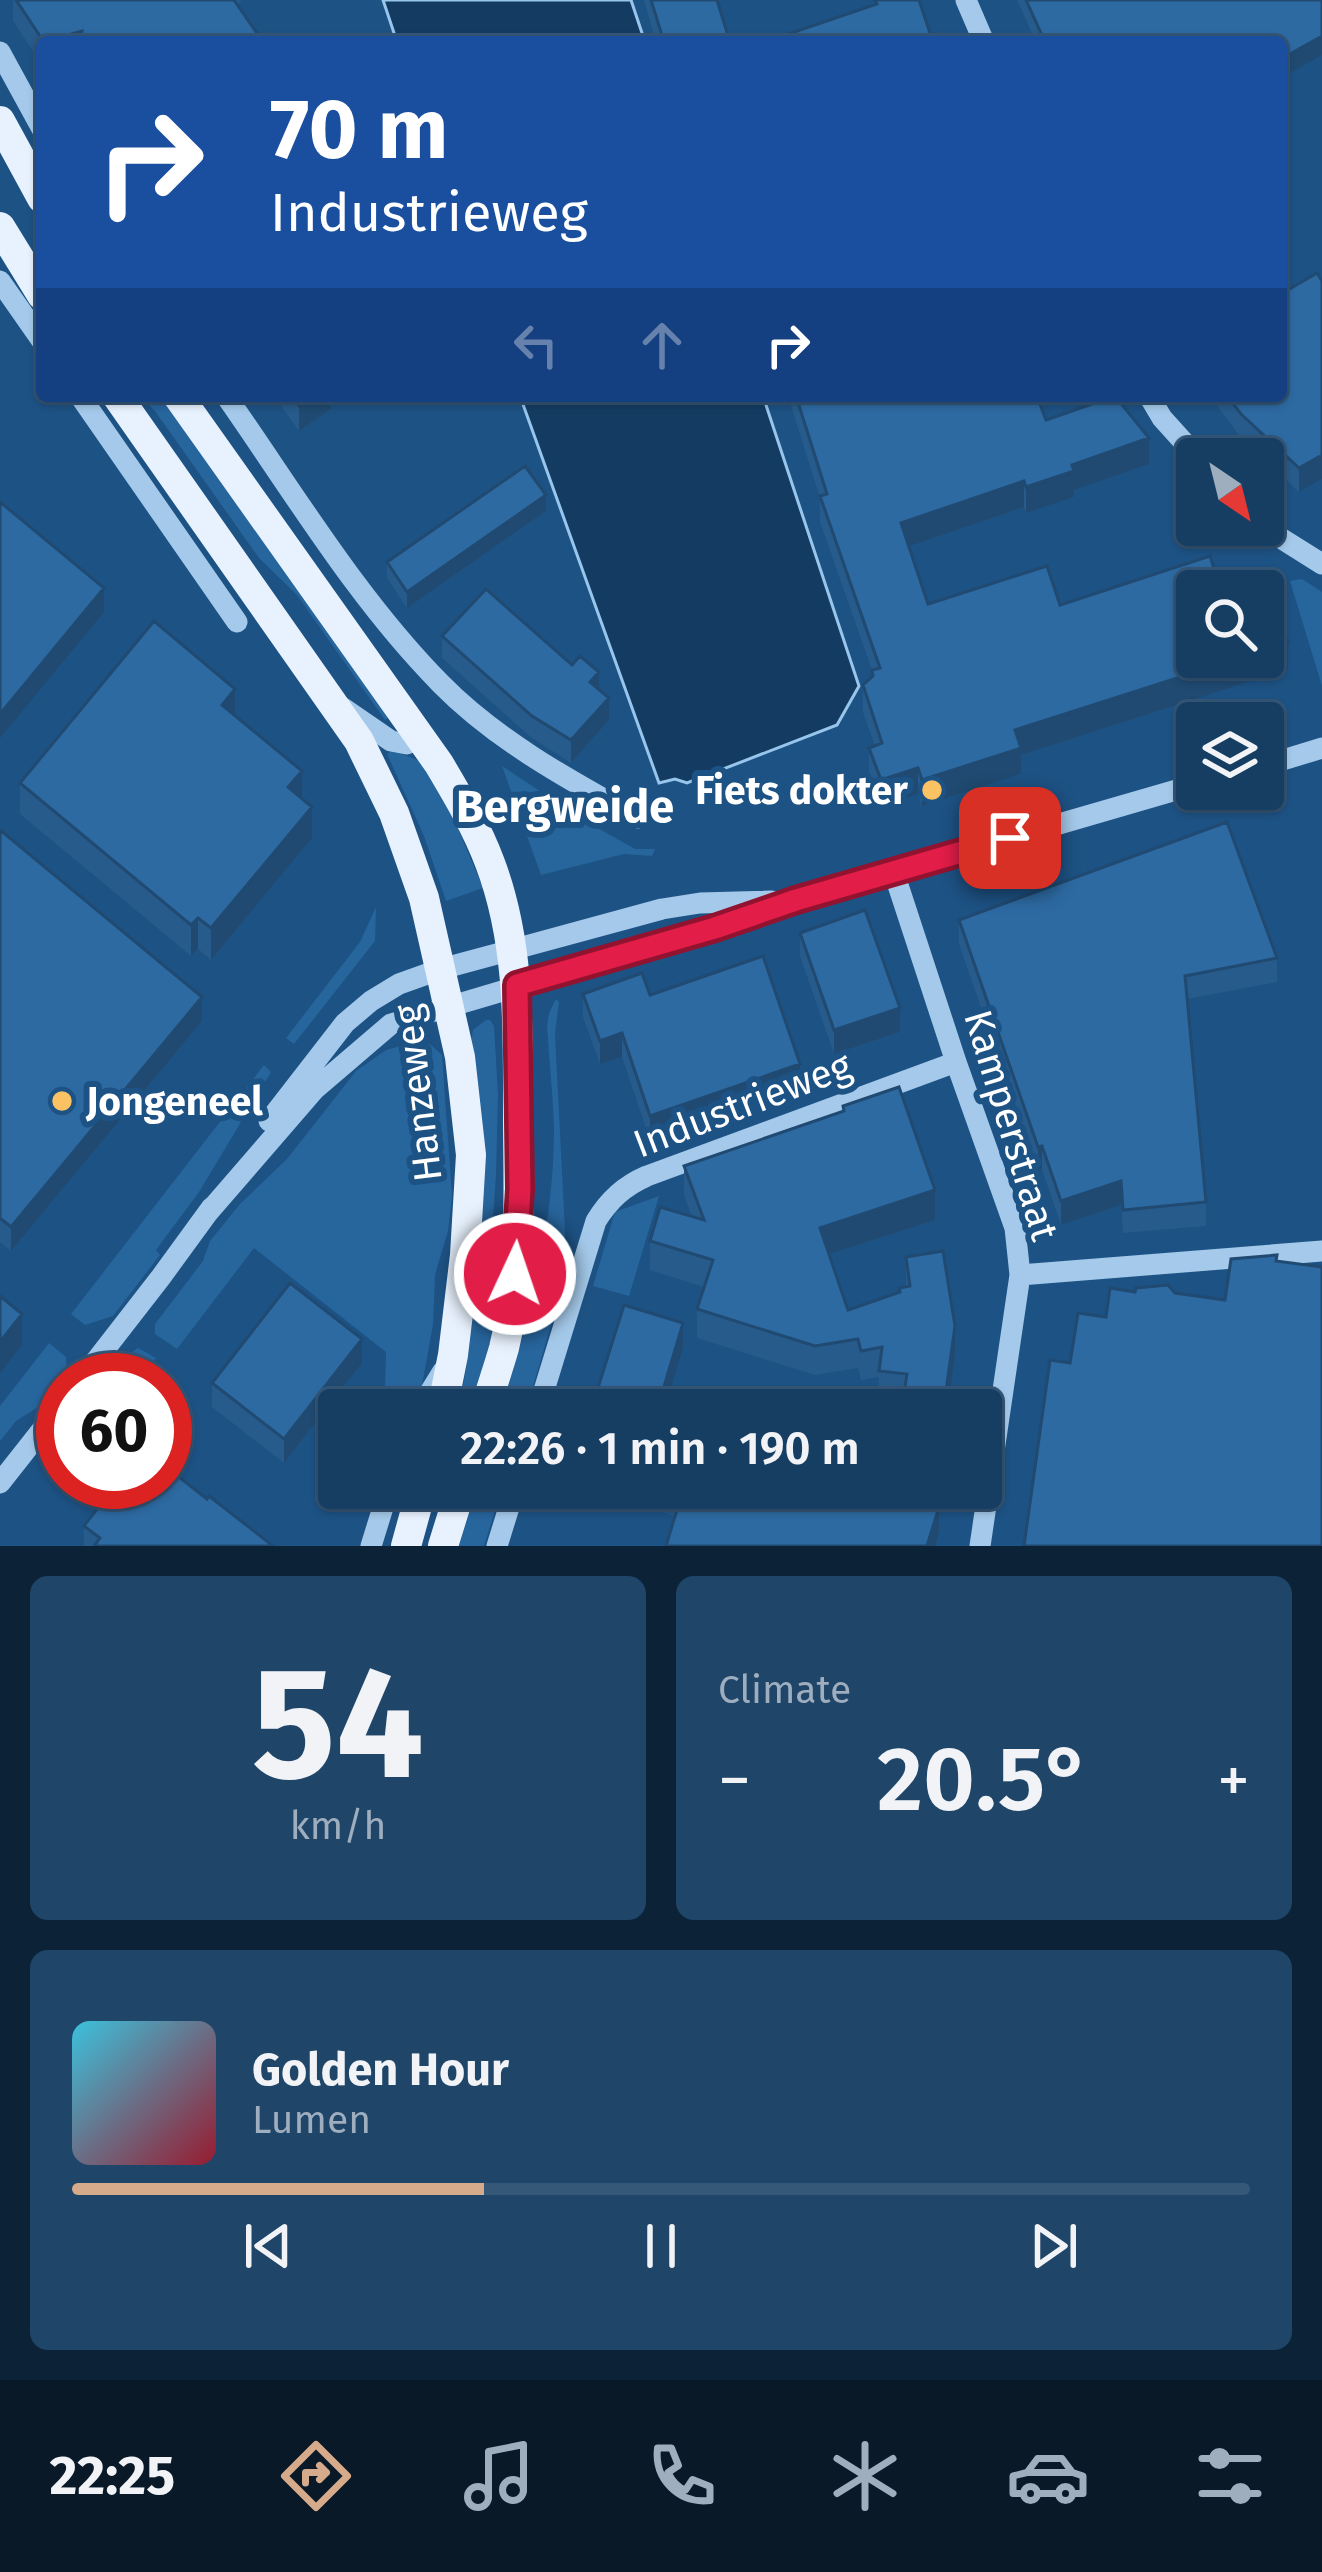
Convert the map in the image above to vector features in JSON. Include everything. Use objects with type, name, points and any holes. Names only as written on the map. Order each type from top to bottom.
[{"type":"main road","points":[[0,121],[36,187]]},
{"type":"main road","points":[[0,227],[36,285]]},
{"type":"main road","name":"Hanzeweg","points":[[121,402],[359,741],[394,813],[424,898],[460,1057],[471,1155],[465,1255],[446,1389]]},
{"type":"main road","points":[[182,402],[419,737],[474,826],[490,864],[517,985],[520,1189],[505,1345],[491,1389]]},
{"type":"main road","points":[[406,1546],[416,1509]]},
{"type":"main road","points":[[443,1546],[454,1509]]},
{"type":"street","points":[[965,0],[981,36]]},
{"type":"street","points":[[0,52],[36,118]]},
{"type":"street","points":[[0,280],[36,332]]},
{"type":"street","points":[[84,402],[237,622]]},
{"type":"street","points":[[230,402],[382,617],[440,683],[559,774],[638,818]]},
{"type":"street","points":[[1153,402],[1180,438]]},
{"type":"street","points":[[1284,540],[1322,564]]},
{"type":"street","name":"Hanzeweg","points":[[333,701],[391,741],[407,744],[419,737]]},
{"type":"street","points":[[1284,760],[1322,748]]},
{"type":"street","points":[[101,1353],[206,1215],[304,1100],[391,1024],[1176,790]]},
{"type":"street","name":"Kamperstraat","points":[[894,873],[1015,1228],[1020,1276],[980,1546]]},
{"type":"street","points":[[206,1215],[269,1121],[345,1023],[399,984],[681,905],[796,900]]},
{"type":"street","name":"Industrieweg","points":[[544,1389],[596,1221],[605,1206],[631,1184],[956,1062]]},
{"type":"street","points":[[1020,1276],[1322,1251]]},
{"type":"street","name":"Hanzeweg","points":[[431,1389],[452,1354]]},
{"type":"street","points":[[0,1483],[36,1437]]},
{"type":"street","points":[[370,1546],[382,1509]]},
{"type":"street","points":[[497,1546],[508,1509]]},
{"type":"shaded area","points":[[383,0],[631,0],[643,36],[395,36]]},
{"type":"shaded area","points":[[146,402],[166,402],[173,409],[390,716],[385,720],[297,595],[259,558]]},
{"type":"shaded area","points":[[522,402],[765,402],[859,686],[837,725],[687,783],[675,779],[659,783]]},
{"type":"shaded area","points":[[1302,579],[1322,592],[1322,686],[1290,581]]},
{"type":"shaded area","points":[[392,750],[420,761],[446,800],[483,888],[446,901],[424,836],[387,754]]},
{"type":"shaded area","points":[[502,766],[635,849],[655,849],[652,856],[624,854],[541,875]]},
{"type":"shaded area","points":[[376,907],[375,941],[294,1044],[286,1038],[360,942]]},
{"type":"shaded area","points":[[556,999],[567,1271],[532,1389],[507,1389],[531,1306],[550,1200],[554,1128],[549,1013]]},
{"type":"shaded area","points":[[486,1020],[494,1026],[498,1094],[490,1261],[492,1324],[476,1389],[462,1389],[475,1272],[473,1030]]},
{"type":"shaded area","points":[[430,1044],[442,1055],[452,1196],[419,1389],[383,1389],[386,1352],[254,1248],[177,1349],[155,1334],[155,1324],[240,1204],[287,1159],[356,1071],[386,1050]]},
{"type":"shaded area","points":[[264,1065],[271,1072],[199,1192],[156,1250],[160,1255],[113,1316],[85,1325],[71,1314]]},
{"type":"shaded area","points":[[659,1196],[629,1296],[593,1286],[615,1212]]},
{"type":"shaded area","points":[[49,1343],[61,1353],[41,1353]]},
{"type":"shaded area","points":[[36,1360],[36,1408],[16,1421],[0,1441],[0,1406]]},
{"type":"shaded area","points":[[470,1509],[495,1509],[484,1546],[459,1546]]},
{"type":"building","points":[[16,0],[234,0],[259,36],[82,36],[82,31],[40,36]]},
{"type":"building","points":[[651,0],[717,0],[728,36],[662,36]]},
{"type":"building","points":[[875,0],[919,0],[931,36],[783,36],[877,4]]},
{"type":"building","points":[[1026,0],[1322,0],[1322,36],[1287,56],[1287,36],[1042,36]]},
{"type":"building","points":[[1317,273],[1322,281],[1322,455],[1299,468],[1284,454],[1284,438],[1267,438],[1232,402],[1287,402],[1287,290]]},
{"type":"building","points":[[798,402],[1039,402],[1046,420],[1098,402],[1120,402],[1149,438],[1072,465],[1074,471],[1026,487],[1024,481],[901,523],[928,604],[1047,566],[1060,605],[1210,556],[1214,570],[1176,570],[1177,678],[1015,730],[1021,748],[922,780],[918,768],[881,780],[869,748],[882,743],[863,685],[873,676],[872,670],[880,668],[820,496],[827,494]]},
{"type":"building","points":[[525,466],[546,495],[407,592],[387,562]]},
{"type":"building","points":[[0,502],[104,588],[0,714]]},
{"type":"building","points":[[486,589],[572,665],[580,656],[599,672],[590,682],[609,698],[571,740],[532,716],[442,636]]},
{"type":"building","points":[[154,621],[235,689],[222,705],[302,771],[288,787],[312,807],[211,928],[198,918],[191,925],[20,783]]},
{"type":"building","points":[[1227,822],[1277,958],[1185,976],[1206,1202],[1123,1210],[1121,1181],[1061,1201],[959,920]]},
{"type":"building","points":[[0,830],[202,997],[11,1227],[0,1218]]},
{"type":"building","points":[[865,910],[900,1008],[834,1030],[800,933]]},
{"type":"building","points":[[763,956],[800,1064],[650,1116],[622,1033],[600,1041],[583,994],[642,973],[650,995]]},
{"type":"building","points":[[899,1087],[935,1190],[820,1228],[848,1310],[910,1286],[906,1257],[943,1251],[955,1326],[946,1389],[905,1389],[907,1374],[879,1371],[882,1347],[861,1351],[858,1339],[815,1346],[697,1309],[713,1260],[650,1241],[660,1207],[704,1220],[684,1166],[844,1111],[843,1106]]},
{"type":"building","points":[[1277,1255],[1276,1261],[1322,1267],[1322,1546],[1024,1546],[1050,1360],[1070,1363],[1078,1313],[1106,1317],[1110,1288],[1135,1292],[1136,1288],[1168,1285],[1175,1293],[1225,1300],[1231,1259]]},
{"type":"building","points":[[290,1283],[362,1339],[323,1389],[318,1389],[318,1395],[284,1439],[212,1383]]},
{"type":"building","points":[[0,1296],[22,1314],[0,1342]]},
{"type":"building","points":[[624,1305],[683,1323],[663,1389],[598,1389]]},
{"type":"building","points":[[192,1487],[273,1546],[94,1546],[100,1538],[84,1526],[97,1509],[192,1509]]},
{"type":"building","points":[[677,1509],[938,1509],[927,1546],[666,1546]]},
{"type":"place","name":"Fiets dokter","points":[[932,790]]},
{"type":"place","name":"Jongeneel","points":[[62,1101]]},
{"type":"district","name":"Bergweide","points":[[565,806]]},
{"type":"route","points":[[515,1274],[520,1189],[517,985],[1010,838]]}]
